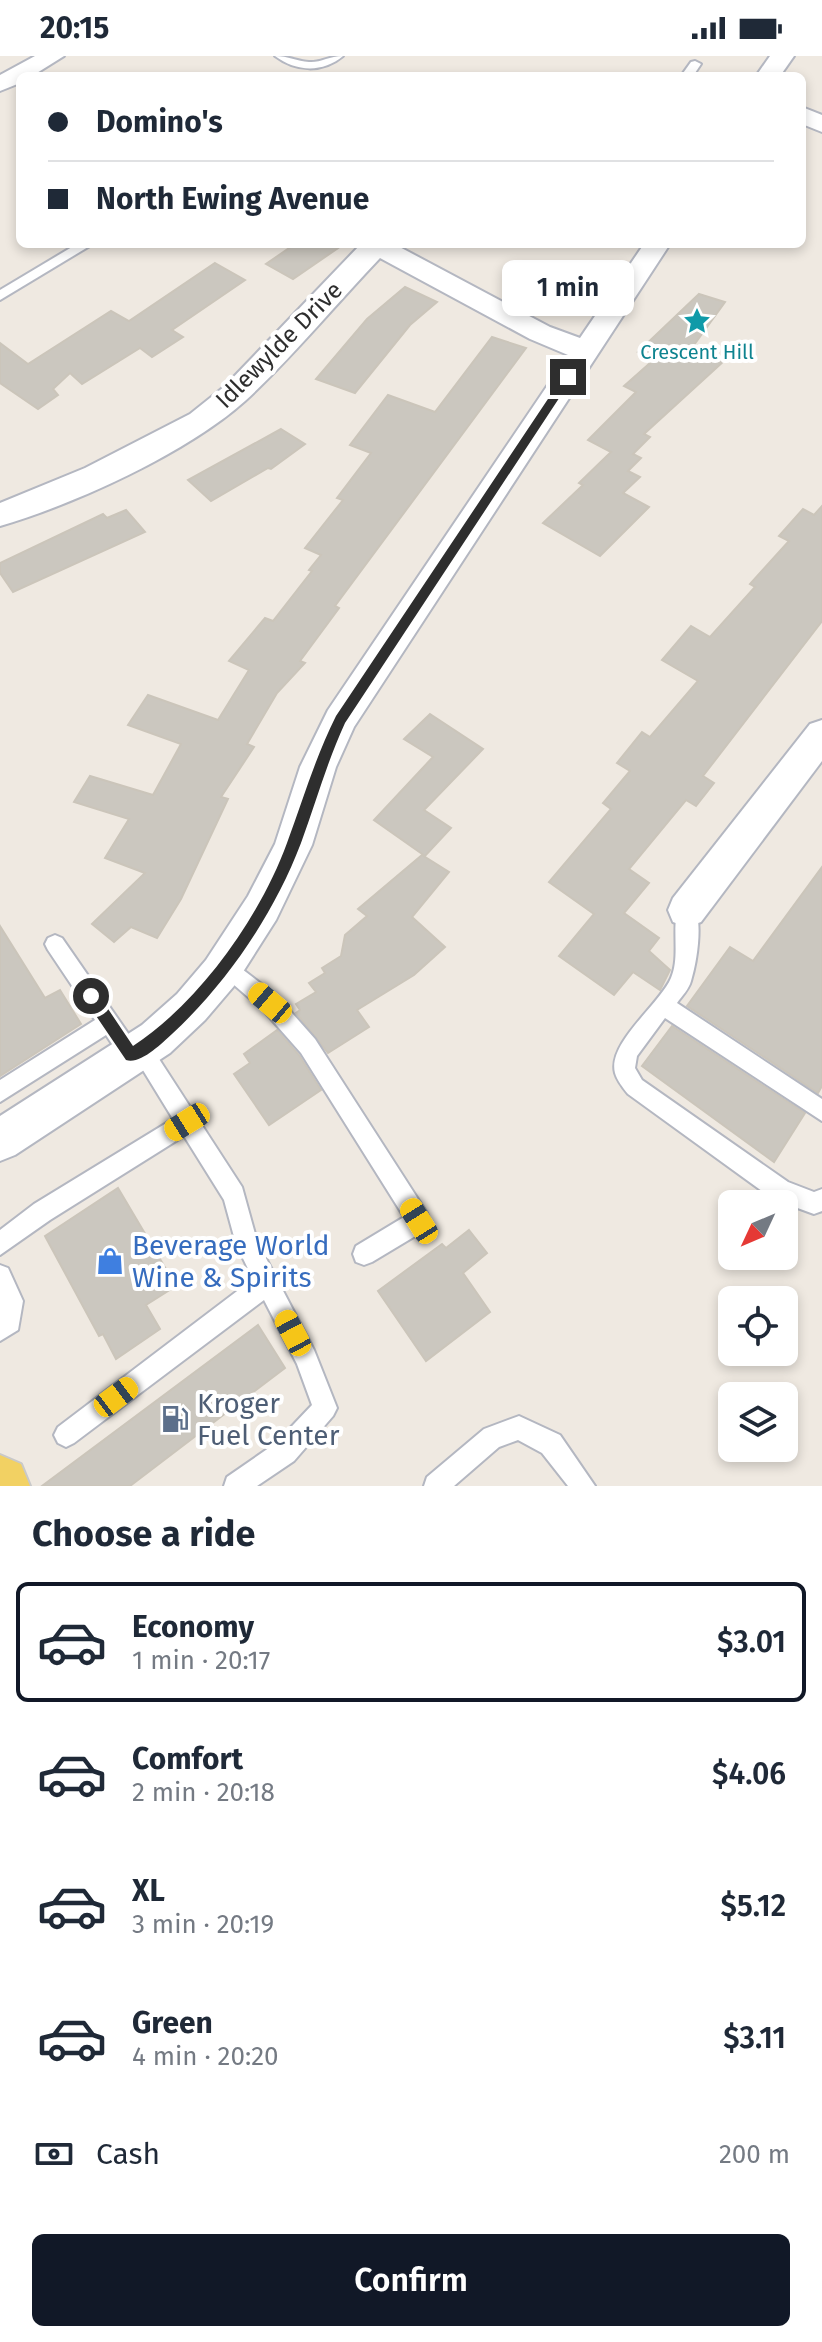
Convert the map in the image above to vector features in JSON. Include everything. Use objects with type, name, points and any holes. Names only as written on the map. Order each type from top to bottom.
[{"type":"street","name":"Idlewylde Drive","points":[[0,515],[96,476],[200,421],[235,393],[372,248]]},
{"type":"street","points":[[381,248],[540,333],[585,351]]},
{"type":"street","points":[[0,1140],[127,1042],[191,1007],[225,965],[262,908],[293,845],[318,767],[340,720],[654,248]]},
{"type":"street","points":[[687,910],[822,734]]},
{"type":"lane","points":[[281,56],[313,67],[321,66],[337,56]]},
{"type":"lane","points":[[690,72],[695,64]]},
{"type":"lane","points":[[0,296],[79,248]]},
{"type":"lane","points":[[687,910],[687,940],[681,981],[628,1052],[624,1070],[635,1087],[781,1191],[814,1203],[822,1200]]},
{"type":"lane","points":[[55,944],[187,1122],[234,1195],[247,1244],[306,1358],[325,1408],[285,1452],[236,1486]]},
{"type":"lane","points":[[225,965],[270,1003],[308,1046],[419,1221],[364,1254]]},
{"type":"lane","points":[[663,1005],[822,1111]]},
{"type":"lane","points":[[0,1092],[127,1042]]},
{"type":"lane","points":[[0,1244],[42,1212],[187,1122]]},
{"type":"lane","points":[[0,1276],[12,1301],[10,1322],[0,1329]]},
{"type":"lane","points":[[66,1435],[267,1283]]},
{"type":"lane","points":[[436,1486],[492,1437],[519,1428],[551,1444],[583,1486]]},
{"type":"building","points":[[289,248],[338,248],[293,279],[266,264]]},
{"type":"building","points":[[215,263],[245,280],[172,330],[183,337],[152,357],[140,348],[82,384],[70,373],[53,389],[58,395],[38,409],[0,383],[0,343],[28,364],[111,311],[129,321]]},
{"type":"building","points":[[405,287],[437,302],[410,325],[355,393],[316,379],[367,319]]},
{"type":"building","points":[[699,294],[725,302],[694,345],[725,360],[644,434],[650,437],[633,454],[641,458],[628,471],[640,477],[623,493],[649,507],[600,556],[543,523],[583,485],[579,483],[611,452],[588,440],[636,392],[624,386],[650,363],[644,360],[648,357],[638,352]]},
{"type":"building","points":[[492,337],[526,348],[335,606],[339,608],[300,661],[305,663],[277,693],[247,744],[254,747],[221,797],[228,799],[181,899],[157,938],[131,927],[114,942],[92,924],[145,873],[105,858],[129,819],[74,802],[90,776],[153,795],[181,744],[128,725],[148,695],[218,720],[249,670],[229,661],[265,618],[273,621],[312,571],[309,570],[321,555],[305,548],[343,500],[337,498],[371,453],[350,445],[388,395],[435,412]]},
{"type":"building","points":[[281,429],[305,444],[271,469],[211,501],[188,480]]},
{"type":"building","points":[[822,506],[822,621],[703,776],[714,783],[696,806],[686,800],[629,869],[649,883],[624,913],[659,938],[649,951],[670,970],[660,990],[633,972],[614,995],[559,956],[594,914],[549,882],[611,809],[603,803],[630,771],[617,763],[642,732],[650,737],[698,681],[662,660],[691,626],[710,637],[755,587],[750,584],[789,541],[779,536],[803,509],[814,515]]},
{"type":"building","points":[[126,510],[145,532],[13,592],[0,573],[0,563],[103,514],[107,518]]},
{"type":"building","points":[[430,714],[483,749],[424,810],[451,828],[425,856],[374,820],[433,757],[404,739]]},
{"type":"building","points":[[422,855],[449,872],[412,917],[445,947],[414,975],[357,1010],[369,1027],[328,1053],[296,1013],[300,1010],[296,1004],[316,992],[309,983],[325,973],[322,968],[341,956],[345,935],[367,916],[358,909]]},
{"type":"building","points":[[822,867],[822,1086],[818,1093],[687,1006],[730,947],[753,961]]},
{"type":"building","points":[[0,926],[45,998],[60,990],[81,1024],[0,1076]]},
{"type":"building","points":[[672,1026],[805,1113],[774,1162],[642,1066]]},
{"type":"building","points":[[277,1030],[299,1055],[321,1090],[269,1125],[234,1074],[250,1063],[244,1054]]},
{"type":"building","name":"Beverage World Wine & Spirits","points":[[118,1188],[176,1286],[146,1305],[160,1329],[116,1359],[103,1334],[99,1336],[45,1236]]},
{"type":"building","points":[[469,1230],[487,1253],[463,1273],[490,1312],[426,1361],[378,1291],[442,1244],[446,1248]]},
{"type":"building","name":"Kroger Fuel Center","points":[[258,1325],[285,1368],[130,1486],[42,1486]]},
{"type":"place","name":"Crescent Hill","points":[[697,321]]},
{"type":"place","name":"Beverage World Wine & Spirits","points":[[110,1261]]},
{"type":"place","name":"Kroger Fuel Center","points":[[175,1419]]},
{"type":"route","points":[[91,996],[131,1055],[156,1039],[191,1007],[220,973],[262,908],[293,845],[318,767],[340,720],[568,377]]}]
